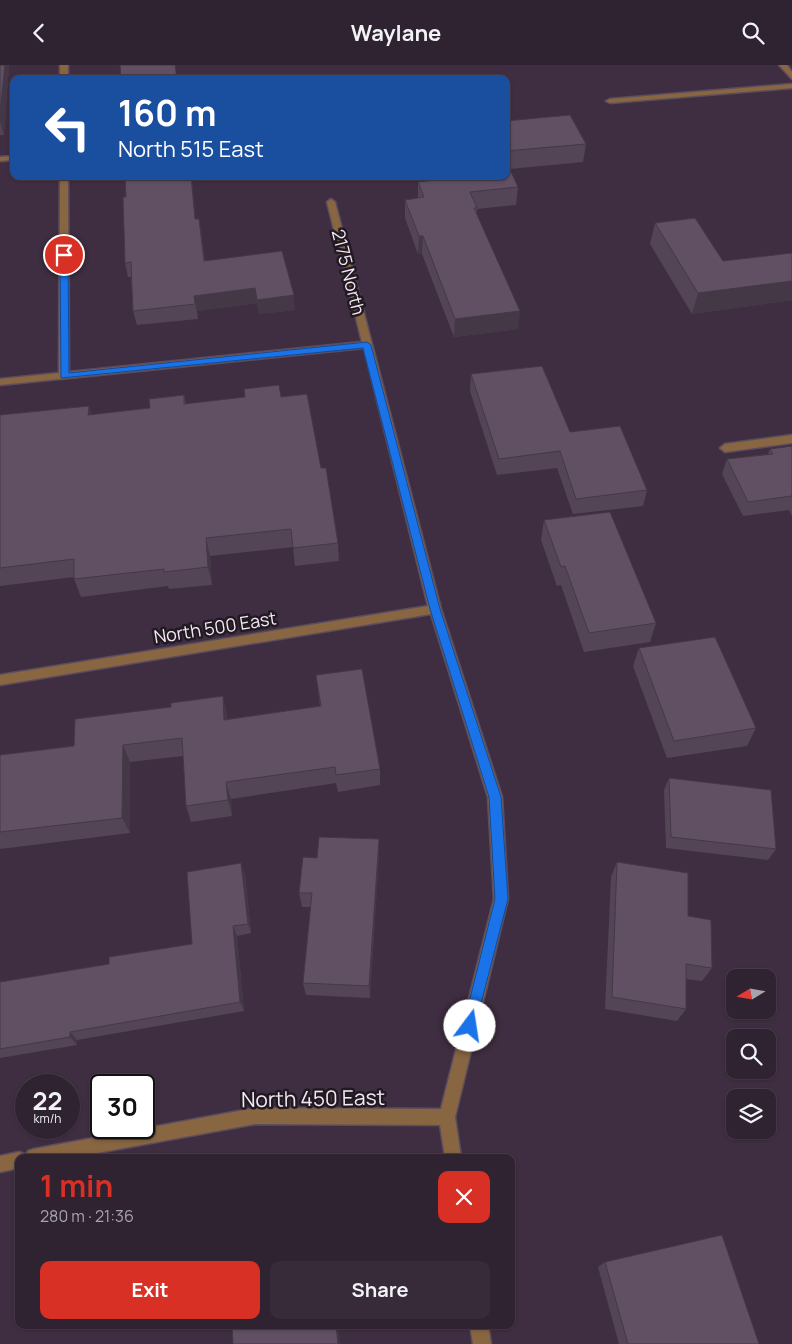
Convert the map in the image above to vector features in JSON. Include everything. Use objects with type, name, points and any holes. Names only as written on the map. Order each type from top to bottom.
[{"type":"street","points":[[783,65],[792,77]]},
{"type":"street","points":[[610,101],[792,85]]},
{"type":"street","points":[[64,180],[64,376]]},
{"type":"street","name":"2175 North","points":[[332,202],[435,609],[495,797],[501,899],[447,1117],[452,1154]]},
{"type":"street","points":[[0,382],[367,345]]},
{"type":"street","points":[[725,448],[792,439]]},
{"type":"street","name":"North 500 East","points":[[0,680],[435,609]]},
{"type":"street","name":"North 450 East","points":[[50,1154],[255,1116],[447,1117]]},
{"type":"street","points":[[0,1164],[15,1161]]},
{"type":"street","points":[[480,1329],[482,1344]]},
{"type":"building","points":[[0,65],[5,65],[0,113]]},
{"type":"building","points":[[120,65],[175,65],[176,75],[121,75]]},
{"type":"building","points":[[570,115],[586,144],[510,151],[510,121]]},
{"type":"building","points":[[510,170],[518,187],[470,192],[477,208],[474,208],[520,311],[455,319],[423,236],[419,236],[405,200],[424,197],[418,182],[438,180],[510,180]]},
{"type":"building","points":[[125,180],[191,180],[195,219],[199,219],[204,261],[282,251],[294,295],[257,300],[255,288],[194,296],[195,304],[133,311],[131,262],[125,263],[123,197],[126,197]]},
{"type":"building","points":[[695,218],[723,261],[792,253],[792,281],[698,293],[655,223]]},
{"type":"building","points":[[542,366],[570,432],[620,426],[647,490],[576,499],[560,451],[499,459],[471,374]]},
{"type":"building","points":[[279,385],[281,397],[307,394],[321,468],[326,468],[338,543],[293,548],[291,529],[206,538],[208,567],[164,572],[164,569],[74,579],[74,559],[0,568],[0,415],[89,406],[88,415],[150,408],[149,399],[184,395],[184,404],[245,397],[244,389]]},
{"type":"building","points":[[792,446],[792,496],[748,502],[727,459],[773,454],[770,449]]},
{"type":"building","points":[[610,512],[656,623],[589,633],[565,566],[561,567],[544,520]]},
{"type":"building","points":[[715,637],[756,728],[674,741],[639,648]]},
{"type":"building","points":[[362,669],[380,769],[336,775],[335,767],[226,782],[228,800],[186,806],[182,738],[123,745],[122,818],[0,832],[0,755],[74,746],[75,719],[171,707],[171,703],[223,696],[224,720],[321,706],[316,675]]},
{"type":"building","points":[[669,778],[771,790],[776,849],[671,837]]},
{"type":"building","points":[[319,837],[379,839],[369,986],[303,983],[312,893],[299,893],[303,857],[317,858]]},
{"type":"building","points":[[617,862],[688,873],[688,916],[711,920],[712,968],[686,964],[686,1009],[612,997]]},
{"type":"building","points":[[241,863],[248,924],[233,926],[240,1002],[70,1032],[70,1037],[0,1049],[0,982],[109,964],[109,957],[192,944],[187,872]]},
{"type":"building","points":[[722,1235],[759,1344],[628,1344],[605,1262]]},
{"type":"building","points":[[232,1329],[336,1329],[338,1344],[233,1344]]},
{"type":"route","points":[[64,255],[64,376],[367,345],[435,609],[495,797],[501,899],[470,1026]]}]
